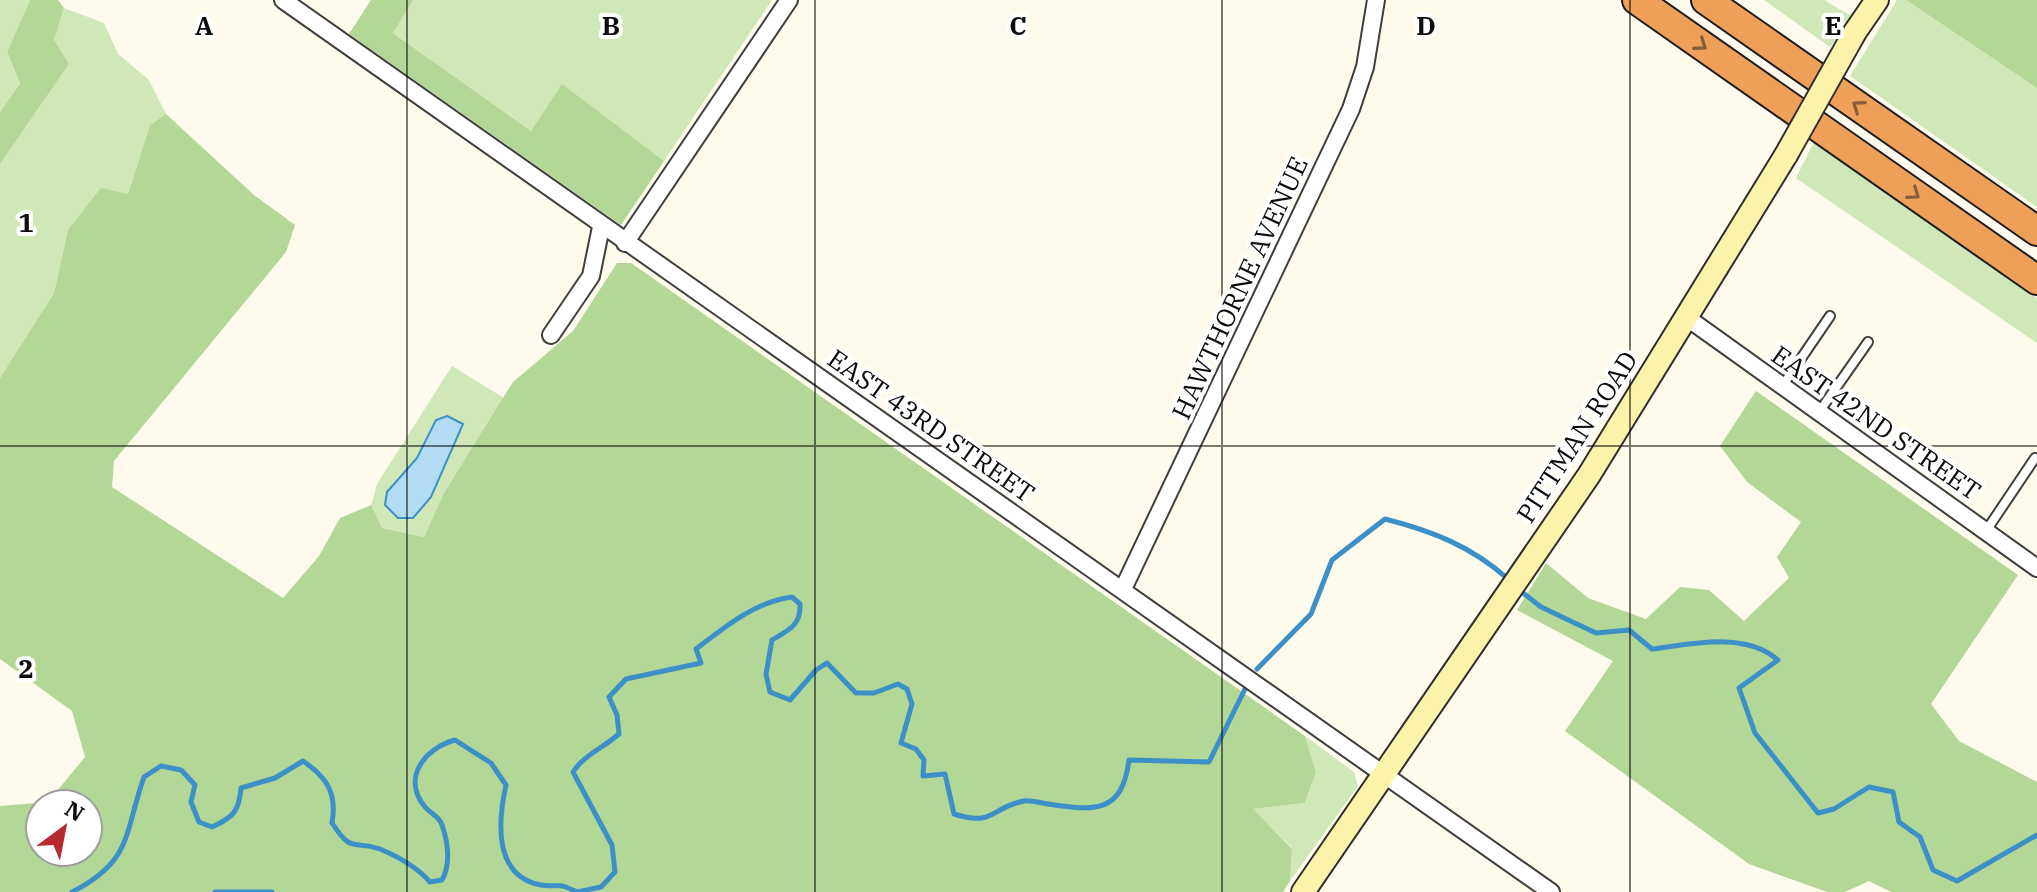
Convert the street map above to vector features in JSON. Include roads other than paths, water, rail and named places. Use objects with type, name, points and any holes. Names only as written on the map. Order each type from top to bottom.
[{"type":"highway","points":[[1637,0],[2037,280]]},
{"type":"highway","points":[[1706,0],[2037,231]]},
{"type":"street","name":"EAST 43RD STREET","points":[[283,0],[601,227],[1123,589],[1551,892]]},
{"type":"street","points":[[625,243],[789,0]]},
{"type":"street","name":"HAWTHORNE AVENUE","points":[[1123,589],[1351,109],[1365,67],[1376,0]]},
{"type":"street","name":"PITTMAN ROAD","points":[[1303,892],[1589,475],[1786,155],[1855,32],[1877,0]]},
{"type":"street","points":[[551,335],[591,276],[601,227]]},
{"type":"street","name":"EAST 42ND STREET","points":[[1686,317],[2037,568]]},
{"type":"lane","points":[[1782,386],[1830,316]]},
{"type":"lane","points":[[1819,412],[1868,342]]},
{"type":"lane","points":[[1986,531],[2035,458]]},
{"type":"water","points":[[447,416],[463,424],[431,497],[413,518],[398,518],[385,505],[387,492],[417,458],[436,420]]},
{"type":"waterway","points":[[1257,669],[1311,614],[1332,560],[1385,519],[1450,541],[1480,557],[1508,579]]},
{"type":"waterway","points":[[1518,589],[1541,607],[1596,633],[1629,630],[1652,649],[1734,642],[1765,651],[1778,660],[1739,688],[1755,733],[1818,813],[1834,809],[1869,787],[1893,792],[1899,822],[1920,837],[1933,870],[1957,881],[2037,835]]},
{"type":"waterway","points":[[577,892],[601,887],[615,872],[612,845],[573,772],[588,756],[619,734],[617,715],[609,697],[626,679],[701,663],[696,649],[741,617],[778,600],[792,597],[800,604],[800,611],[793,626],[772,640],[766,674],[770,692],[790,700],[816,670],[827,663],[856,693],[874,693],[898,684],[907,689],[912,704],[901,743],[916,749],[924,760],[923,776],[945,774],[954,814],[968,817],[986,817],[1024,801],[1080,808],[1104,805],[1120,791],[1129,760],[1209,762],[1245,689]]},
{"type":"waterway","points":[[72,892],[106,869],[116,857],[129,830],[144,777],[161,766],[181,770],[195,785],[191,802],[199,822],[212,827],[234,812],[241,788],[275,778],[303,761],[319,774],[329,788],[333,803],[332,823],[344,839],[394,855],[430,882],[442,880],[448,860],[444,832],[441,822],[418,796],[415,785],[416,775],[426,757],[455,740],[491,763],[506,785],[501,815],[502,845],[514,871],[525,880],[577,892]]},
{"type":"waterway","points":[[215,892],[272,892]]}]
